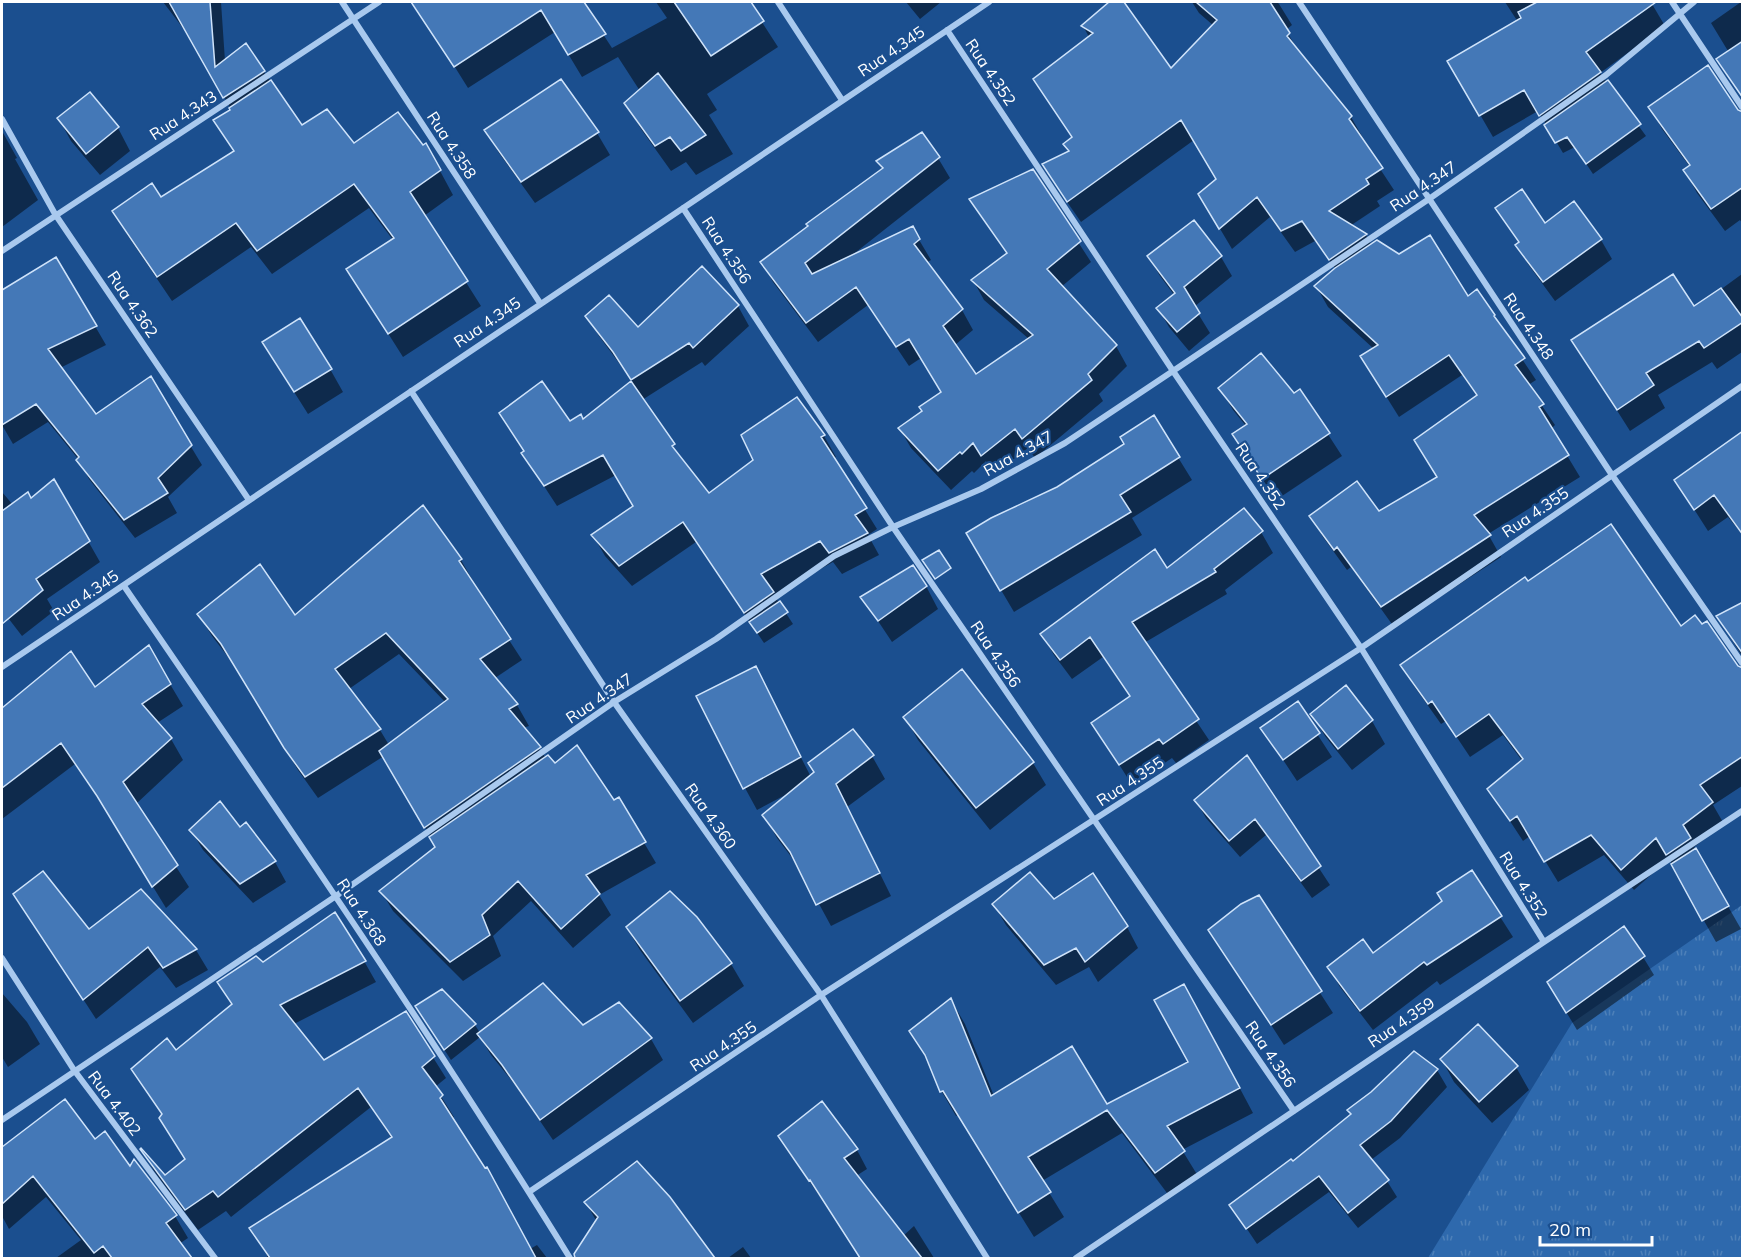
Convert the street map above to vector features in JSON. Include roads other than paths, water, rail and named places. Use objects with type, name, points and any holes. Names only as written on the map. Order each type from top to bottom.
[{"type":"street","name":"Rua 4.358","points":[[342,2],[540,303]]},
{"type":"street","name":"Rua 4.343","points":[[2,251],[379,2]]},
{"type":"street","points":[[778,2],[843,100]]},
{"type":"street","name":"Rua 4.345","points":[[2,667],[989,2]]},
{"type":"street","name":"Rua 4.348","points":[[1299,2],[1612,475],[1743,663]]},
{"type":"street","points":[[1672,2],[1743,107]]},
{"type":"street","name":"Rua 4.347","points":[[74,1070],[336,896],[614,702],[716,639],[834,556],[893,527],[981,489],[1065,442],[1173,371],[1429,199],[1606,75],[1694,2]]},
{"type":"street","name":"Rua 4.352","points":[[947,30],[1173,371],[1361,648],[1544,942]]},
{"type":"street","name":"Rua 4.362","points":[[2,119],[55,214],[249,500]]},
{"type":"street","name":"Rua 4.356","points":[[683,208],[893,527],[1294,1111]]},
{"type":"street","name":"Rua 4.355","points":[[529,1192],[821,995],[1361,648],[1743,386]]},
{"type":"street","name":"Rua 4.360","points":[[411,391],[614,702],[821,995],[987,1258]]},
{"type":"street","name":"Rua 4.368","points":[[124,586],[336,896],[570,1258]]},
{"type":"street","name":"Rua 4.359","points":[[1076,1258],[1544,942],[1743,812]]},
{"type":"street","name":"Rua 4.402","points":[[2,958],[74,1070],[215,1258]]},
{"type":"street","points":[[2,1120],[74,1070]]}]
